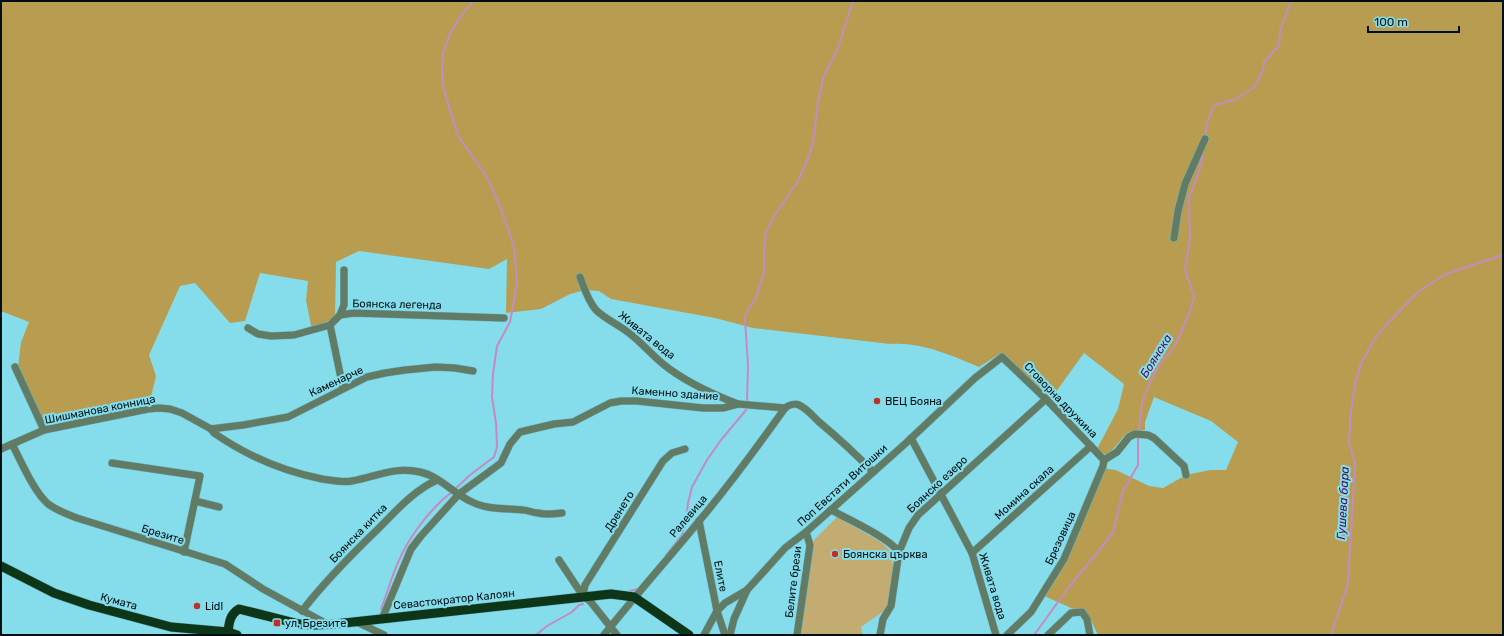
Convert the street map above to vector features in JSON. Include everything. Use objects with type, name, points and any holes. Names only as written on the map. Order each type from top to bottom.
[{"type":"main road","name":"Кумата","points":[[1,566],[54,593],[97,607],[171,627],[237,635]]},
{"type":"main road","name":"Севастократор Калоян","points":[[227,634],[229,620],[235,611],[239,609],[299,624],[330,625],[611,594],[634,597],[689,635]]},
{"type":"street","points":[[1174,238],[1178,211],[1185,184],[1205,139]]},
{"type":"street","points":[[340,315],[344,305],[344,270]]},
{"type":"street","name":"Живата вода","points":[[580,277],[587,294],[600,314],[620,326],[663,364],[705,391],[738,404]]},
{"type":"street","name":"Боянска легенда","points":[[248,328],[258,334],[283,336],[294,335],[330,325],[340,315],[354,312],[504,318]]},
{"type":"street","points":[[330,325],[343,388]]},
{"type":"street","name":"Сговорна дружина","points":[[1002,357],[1046,398],[1104,460]]},
{"type":"street","name":"Поп Евстати Витошки","points":[[704,635],[717,611],[725,603],[748,590],[785,548],[831,510],[970,383],[1002,357]]},
{"type":"street","points":[[15,367],[44,430]]},
{"type":"street","name":"Каменарче","points":[[210,429],[243,426],[288,417],[367,377],[405,370],[448,368],[473,371]]},
{"type":"street","name":"Боянско езеро","points":[[880,635],[883,619],[891,606],[899,552],[912,522],[1046,398]]},
{"type":"street","name":"Каменно здание","points":[[459,494],[501,463],[510,444],[520,432],[554,424],[573,422],[610,403],[621,401],[637,401],[703,408],[723,408],[738,404],[785,408],[791,404],[800,405],[861,459],[873,472]]},
{"type":"street","name":"Шишманова конница","points":[[1,449],[44,430],[102,417],[159,408],[170,409],[182,413],[210,429],[241,451],[266,463],[291,472],[333,481],[352,481],[398,470],[422,472],[469,501],[483,506],[525,510],[539,514],[562,513]]},
{"type":"street","name":"Ралевица","points":[[604,635],[634,597],[700,521],[785,408]]},
{"type":"street","points":[[1104,460],[1117,452],[1134,434],[1148,435],[1154,438],[1184,466],[1186,475]]},
{"type":"street","name":"Живата вода","points":[[911,438],[940,496],[972,553],[996,635]]},
{"type":"street","name":"Брезите","points":[[12,444],[38,491],[47,503],[57,510],[77,518],[225,564],[302,612],[330,625]]},
{"type":"street","name":"Момина скала","points":[[972,553],[1091,446]]},
{"type":"street","name":"Дренето","points":[[583,596],[585,585],[663,461],[672,453],[685,449]]},
{"type":"street","name":"Брезовица","points":[[1007,635],[1031,612],[1064,559],[1103,466],[1104,460]]},
{"type":"street","points":[[112,463],[200,476],[184,552]]},
{"type":"street","name":"Боянска китка","points":[[302,612],[315,594],[397,508],[420,490],[437,480]]},
{"type":"street","points":[[382,619],[411,549],[459,494]]},
{"type":"street","points":[[195,501],[220,507]]},
{"type":"street","points":[[831,510],[883,539],[896,548],[899,552]]},
{"type":"street","name":"Елите","points":[[700,521],[717,611],[725,635]]},
{"type":"street","name":"Белите брези","points":[[797,635],[810,544],[806,532]]},
{"type":"street","points":[[559,560],[583,596],[590,601],[617,635]]},
{"type":"street","points":[[730,635],[734,619],[748,590]]},
{"type":"street","points":[[1048,635],[1071,613],[1082,612],[1087,619],[1090,635]]},
{"type":"street","points":[[357,622],[384,635]]},
{"type":"shaded area","points":[[1,1],[1503,1],[1503,635],[1098,635],[1089,616],[1042,595],[1064,559],[1103,466],[1108,469],[1116,470],[1149,486],[1163,488],[1186,475],[1210,470],[1226,470],[1238,442],[1211,421],[1154,397],[1145,422],[1145,430],[1126,434],[1107,456],[1097,449],[1118,409],[1124,384],[1084,353],[1050,400],[1006,356],[998,355],[979,367],[925,347],[753,328],[715,318],[611,299],[599,291],[585,290],[570,294],[541,309],[506,313],[507,259],[489,269],[359,251],[336,262],[335,317],[312,330],[306,300],[308,281],[260,273],[245,321],[230,323],[195,283],[180,286],[149,355],[156,376],[148,409],[44,430],[18,367],[21,342],[29,322],[1,311]]},
{"type":"shaded area","points":[[837,517],[881,542],[889,550],[894,569],[888,608],[861,627],[862,633],[865,635],[800,635],[814,540]]},
{"type":"waterway","points":[[455,489],[470,475],[494,457],[497,447],[496,423],[492,397],[493,374],[497,346],[510,322],[517,283],[514,247],[501,209],[487,177],[458,136],[444,90],[442,73],[443,53],[449,36],[458,20],[473,1]]},
{"type":"waterway","points":[[747,400],[748,365],[745,319],[747,311],[756,298],[764,272],[764,247],[766,233],[774,216],[798,181],[808,159],[813,143],[818,102],[823,78],[837,51],[853,1]]},
{"type":"waterway","name":"Боянска","points":[[1205,138],[1207,123],[1214,105],[1234,100],[1255,87],[1263,70],[1264,62],[1279,46],[1280,31],[1291,1]]},
{"type":"waterway","name":"Боянска","points":[[1139,432],[1142,403],[1149,384],[1159,366],[1176,344],[1189,314],[1194,297],[1185,269],[1190,239],[1189,199],[1200,168],[1203,152]]},
{"type":"waterway","name":"Гушева бара","points":[[1331,635],[1348,583],[1355,464],[1349,442],[1351,409],[1361,363],[1374,340],[1386,325],[1418,292],[1446,274],[1503,255]]},
{"type":"waterway","points":[[666,555],[682,535],[686,522],[688,503],[692,487],[707,460],[721,440],[746,410]]},
{"type":"waterway","name":"Боянска","points":[[1034,635],[1069,587],[1113,533],[1123,491],[1138,465],[1138,437]]},
{"type":"waterway","points":[[381,609],[396,567],[411,537],[430,512],[452,492]]},
{"type":"waterway","points":[[630,591],[638,589]]},
{"type":"waterway","points":[[536,635],[547,626],[572,612],[579,605],[583,604]]},
{"type":"place","name":"ВЕЦ Бояна","points":[[877,401]]},
{"type":"place","name":"Боянска църква","points":[[835,554]]},
{"type":"place","name":"Lidl","points":[[197,606]]},
{"type":"place","name":"ул. Брезите","points":[[277,623]]}]
